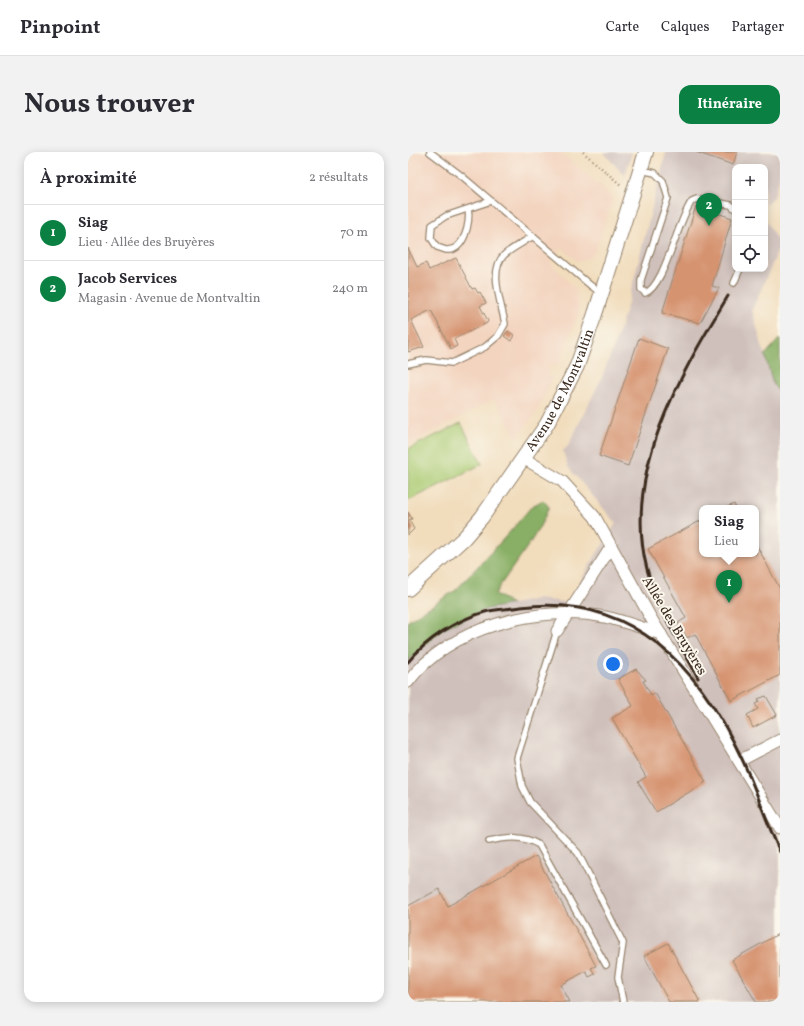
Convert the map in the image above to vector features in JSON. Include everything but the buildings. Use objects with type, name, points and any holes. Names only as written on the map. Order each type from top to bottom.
[{"type":"street","name":"Avenue de Montvaltin","points":[[408,589],[464,538],[482,517],[547,424],[577,366],[602,293],[646,152]]},
{"type":"street","name":"Allée des Bruyères","points":[[523,458],[562,481],[595,517],[661,634],[780,828]]},
{"type":"street","points":[[557,631],[611,547]]},
{"type":"street","points":[[408,682],[419,668],[442,650],[471,632],[506,621],[569,613],[605,617],[661,634]]},
{"type":"street","points":[[739,761],[780,740]]},
{"type":"lane","points":[[430,152],[602,293]]},
{"type":"lane","points":[[640,170],[655,173],[663,181],[668,198],[641,280],[641,289],[645,293],[650,292],[658,280],[692,200],[697,199],[732,205]]},
{"type":"lane","points":[[468,209],[468,227],[464,237],[456,247],[447,250],[437,247],[431,238],[432,225],[446,216],[491,201]]},
{"type":"lane","points":[[408,364],[426,360],[452,363],[485,347],[498,336],[505,324],[497,280],[497,268],[504,256],[533,236]]},
{"type":"lane","points":[[734,283],[739,272]]},
{"type":"lane","points":[[557,631],[517,758],[518,771],[522,786],[530,802],[578,853],[623,943],[618,977],[623,1002]]},
{"type":"lane","points":[[489,841],[505,837],[521,838],[530,839],[539,845],[606,966]]},
{"type":"path","points":[[583,152],[632,196]]},
{"type":"shaded area","points":[[408,152],[561,152],[614,198],[594,254],[579,262],[562,248],[550,262],[577,291],[579,312],[558,365],[552,363],[547,375],[553,377],[538,410],[517,438],[494,399],[408,445]]},
{"type":"shaded area","points":[[603,152],[632,152],[625,176]]},
{"type":"shaded area","points":[[666,152],[780,152],[780,176],[774,197],[768,202],[768,164],[732,164],[732,272],[768,272],[768,224],[780,246],[752,310],[773,384],[780,394],[780,1002],[408,1002],[408,661],[445,627],[487,609],[537,599],[567,602],[616,523],[568,467],[563,451],[568,446],[601,379],[614,347],[628,303]]},
{"type":"green space","points":[[780,338],[780,394],[773,384],[765,355]]},
{"type":"green space","points":[[461,423],[482,464],[408,501],[408,449]]},
{"type":"green space","points":[[543,500],[549,507],[544,519],[495,594],[512,604],[487,609],[445,627],[408,661],[408,621],[456,590],[532,506]]},
{"type":"railway","points":[[698,678],[663,612],[647,569],[641,533],[642,497],[649,461],[660,426],[692,358],[728,296]]},
{"type":"railway","points":[[408,662],[433,638],[443,631],[463,620],[490,611],[521,607],[561,606],[596,612],[628,625],[657,643],[682,667],[705,694],[725,725],[742,759],[780,852]]},
{"type":"place","name":"Jacob Services","points":[[709,226]]},
{"type":"place","name":"Siag","points":[[729,603]]}]
